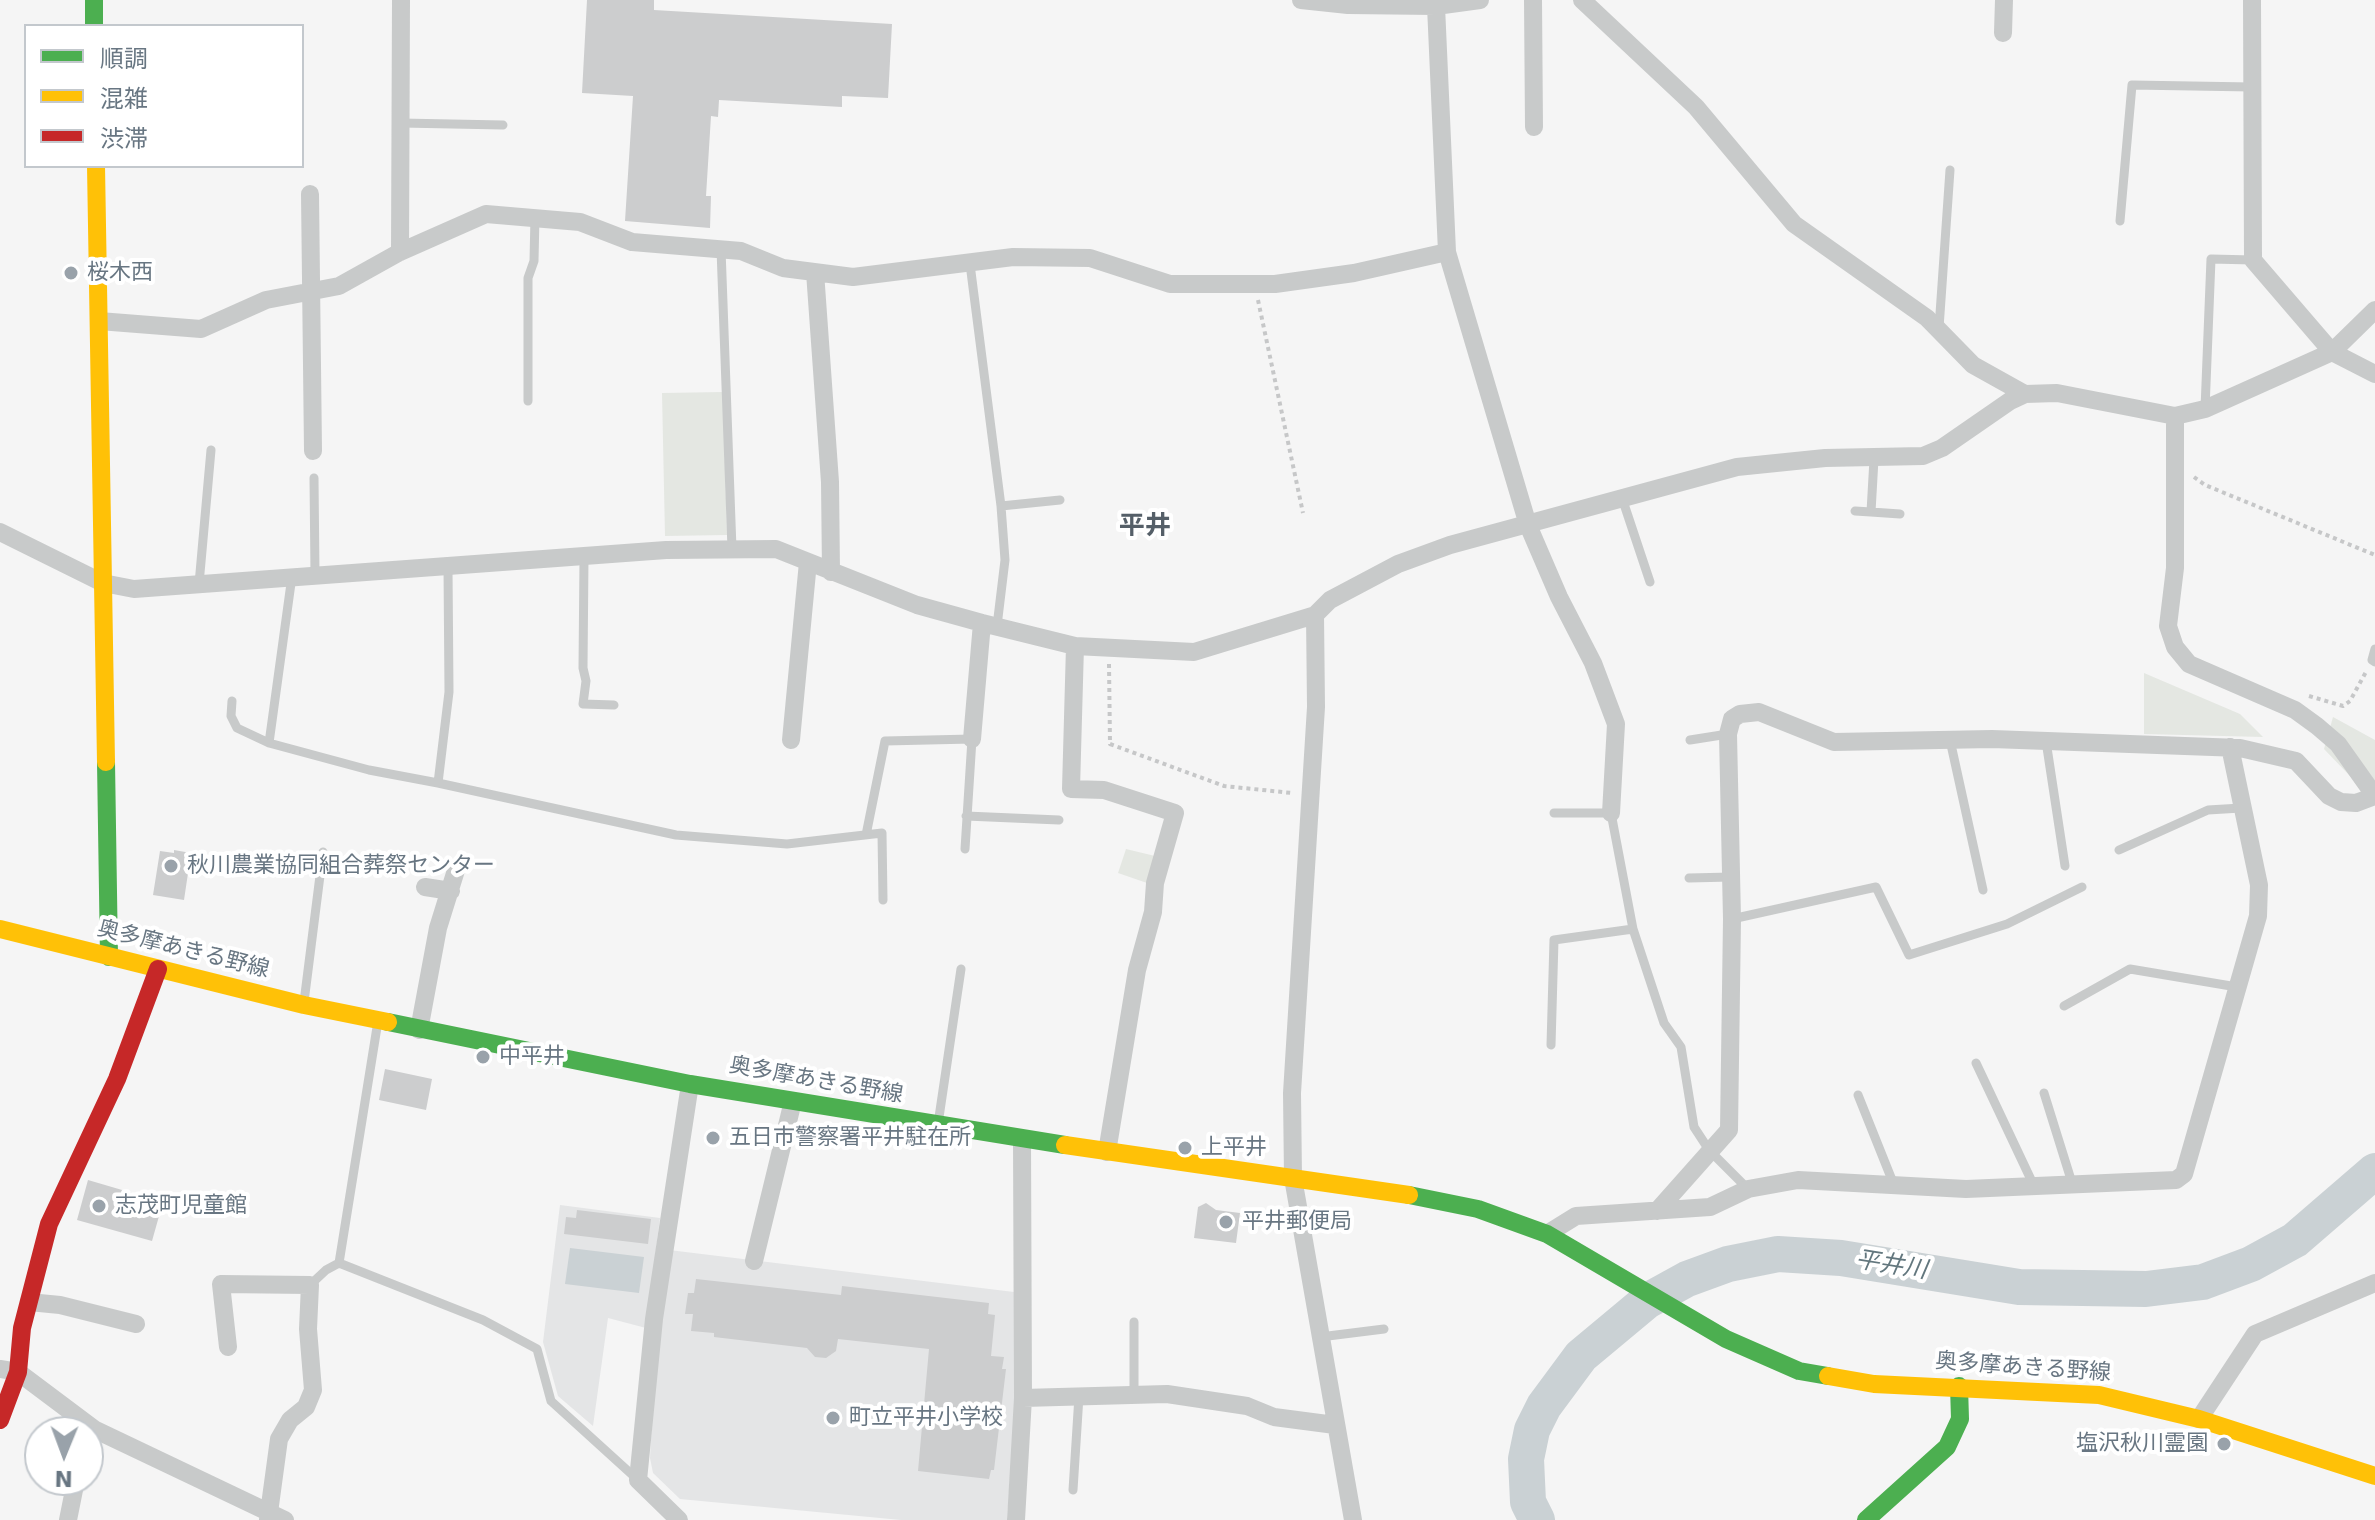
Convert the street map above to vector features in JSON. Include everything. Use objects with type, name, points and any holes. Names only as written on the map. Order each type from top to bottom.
[{"type":"main road","points":[[94,0],[94,24]]},
{"type":"main road","points":[[96,168],[109,957]]},
{"type":"main road","name":"奥多摩あきる野線","points":[[0,929],[304,1005],[690,1084],[938,1127],[1438,1200],[1518,1221],[1547,1234],[1762,1357],[1810,1373],[1874,1384],[2099,1395],[2199,1419],[2375,1476]]},
{"type":"main road","points":[[0,1420],[9,1370],[49,1224],[117,1079],[158,969]]},
{"type":"main road","points":[[1866,1520],[1947,1447],[1960,1419],[1959,1386]]},
{"type":"street","points":[[400,252],[401,0]]},
{"type":"street","points":[[1301,0],[1348,5],[1436,6],[1480,0]]},
{"type":"street","points":[[1533,0],[1534,127]]},
{"type":"street","points":[[1582,0],[1696,107],[1794,224],[1939,328],[1973,365],[2025,394]]},
{"type":"street","points":[[2003,33],[2004,0]]},
{"type":"street","points":[[2252,0],[2253,260],[2332,352],[2375,374]]},
{"type":"street","points":[[1436,6],[1447,252],[1528,525],[1559,597],[1593,663],[1616,724],[1611,813]]},
{"type":"street","points":[[310,194],[313,451]]},
{"type":"street","points":[[99,321],[201,329],[266,300],[339,286],[476,215],[535,216],[580,222],[632,242],[741,251],[783,268],[853,277],[1013,257],[1090,258],[1170,284],[1275,284],[1354,273],[1447,252]]},
{"type":"street","points":[[815,272],[830,482],[831,572]]},
{"type":"street","points":[[0,532],[103,583],[134,589],[292,575],[448,568],[666,550],[776,549],[917,605],[1075,646],[1194,652],[1315,615],[1330,600],[1398,564],[1450,545],[1737,467],[1825,458],[1923,456],[1942,448],[2025,394],[2057,393],[2175,416],[2205,409],[2332,352],[2375,310]]},
{"type":"street","points":[[1657,1211],[1729,1130],[1732,919],[1728,734],[1732,719],[1749,710],[1834,742],[2046,741],[2230,747],[2282,754],[2296,761],[2329,796],[2341,802],[2356,803],[2375,796],[2344,751],[2317,726],[2295,710],[2189,664],[2175,647],[2168,626],[2175,568],[2175,416]]},
{"type":"street","points":[[791,740],[808,562]]},
{"type":"street","points":[[1315,615],[1311,794],[1292,1093],[1293,1178],[1353,1520]]},
{"type":"street","points":[[972,739],[990,625]]},
{"type":"street","points":[[1075,646],[1071,789],[1104,790],[1175,813],[1155,883],[1153,912],[1137,970],[1107,1152]]},
{"type":"street","points":[[1547,1234],[1576,1216],[1710,1207],[1748,1189],[1798,1180],[1966,1189],[2176,1180],[2184,1174],[2258,916],[2259,885],[2230,747]]},
{"type":"street","points":[[419,1030],[438,928],[457,867]]},
{"type":"street","points":[[425,887],[451,891]]},
{"type":"street","points":[[679,1520],[638,1480],[654,1319],[690,1084]]},
{"type":"street","points":[[754,1261],[793,1101]]},
{"type":"street","points":[[1016,1520],[1023,1398],[1022,1140]]},
{"type":"street","points":[[2199,1419],[2255,1334],[2375,1283]]},
{"type":"street","points":[[104,1443],[274,1517],[279,1439],[290,1420],[306,1407],[313,1390],[308,1329],[310,1285],[221,1284],[228,1347]]},
{"type":"street","points":[[29,1302],[60,1305],[136,1324]]},
{"type":"street","points":[[9,1370],[65,1416]]},
{"type":"street","points":[[1023,1398],[1167,1394],[1247,1406],[1274,1417],[1335,1425]]},
{"type":"street","points":[[68,1520],[73,1496]]},
{"type":"lane","points":[[2120,221],[2132,85],[2252,87]]},
{"type":"lane","points":[[401,123],[503,125]]},
{"type":"lane","points":[[1939,328],[1950,170]]},
{"type":"lane","points":[[528,401],[528,278],[534,261],[535,216]]},
{"type":"lane","points":[[721,248],[732,549]]},
{"type":"lane","points":[[2205,409],[2211,259],[2253,260]]},
{"type":"lane","points":[[970,264],[1005,560],[990,625]]},
{"type":"lane","points":[[199,584],[211,450]]},
{"type":"lane","points":[[1871,512],[1874,459]]},
{"type":"lane","points":[[314,478],[315,574]]},
{"type":"lane","points":[[1622,498],[1650,582]]},
{"type":"lane","points":[[1001,506],[1060,500]]},
{"type":"lane","points":[[1855,511],[1900,514]]},
{"type":"lane","points":[[584,558],[583,668],[586,681],[583,704],[614,705]]},
{"type":"lane","points":[[438,783],[449,692],[448,568]]},
{"type":"lane","points":[[269,743],[292,575]]},
{"type":"lane","points":[[2373,661],[2375,649]]},
{"type":"lane","points":[[232,701],[231,716],[237,728],[269,743],[369,770],[676,835],[787,844],[882,833],[883,900]]},
{"type":"lane","points":[[1690,740],[1728,734]]},
{"type":"lane","points":[[866,835],[885,741],[972,739],[965,849]]},
{"type":"lane","points":[[1950,740],[1983,890]]},
{"type":"lane","points":[[2046,741],[2065,866]]},
{"type":"lane","points":[[2119,850],[2208,810],[2241,808]]},
{"type":"lane","points":[[1554,813],[1611,813],[1633,929],[1664,1023],[1681,1047],[1694,1127],[1709,1150],[1748,1189]]},
{"type":"lane","points":[[966,816],[1059,820]]},
{"type":"lane","points":[[304,1005],[323,852]]},
{"type":"lane","points":[[1689,878],[1731,877]]},
{"type":"lane","points":[[1732,919],[1876,887],[1909,955],[2007,924],[2082,887]]},
{"type":"lane","points":[[1551,1045],[1554,940],[1633,929]]},
{"type":"lane","points":[[938,1127],[961,969]]},
{"type":"lane","points":[[2064,1006],[2130,969],[2237,987]]},
{"type":"lane","points":[[310,1285],[339,1263],[378,1021]]},
{"type":"lane","points":[[1976,1063],[2034,1186]]},
{"type":"lane","points":[[2044,1093],[2073,1186]]},
{"type":"lane","points":[[1858,1095],[1894,1185]]},
{"type":"lane","points":[[339,1263],[483,1320],[537,1349],[551,1401],[638,1480]]},
{"type":"lane","points":[[1134,1322],[1134,1394]]},
{"type":"lane","points":[[1320,1337],[1384,1329]]},
{"type":"lane","points":[[1073,1490],[1079,1396]]},
{"type":"path","points":[[1256,291],[1303,513]]},
{"type":"path","points":[[2176,463],[2205,485],[2375,555]]},
{"type":"path","points":[[1109,647],[1110,744],[1224,786],[1311,794]]},
{"type":"path","points":[[2299,693],[2343,706],[2350,701],[2373,661]]},
{"type":"shaded area","points":[[723,392],[727,535],[665,536],[662,393]]},
{"type":"shaded area","points":[[2144,673],[2240,714],[2263,737],[2144,734]]},
{"type":"shaded area","points":[[2333,717],[2375,740],[2375,802],[2324,749]]},
{"type":"shaded area","points":[[1126,849],[1155,856],[1147,883],[1118,873]]},
{"type":"shaded area","points":[[560,1205],[660,1218],[646,1328],[608,1318],[593,1426],[558,1396],[543,1342]]},
{"type":"shaded area","points":[[570,1248],[644,1257],[639,1293],[565,1284]]},
{"type":"shaded area","name":"町立平井小学校","points":[[669,1250],[1014,1292],[1017,1378],[1007,1520],[901,1520],[680,1499],[653,1473],[650,1458],[655,1367]]},
{"type":"building","points":[[587,0],[654,0],[654,10],[892,24],[888,98],[842,96],[842,107],[719,100],[718,117],[711,116],[706,196],[711,196],[710,228],[625,221],[633,96],[582,93]]},
{"type":"building","points":[[174,850],[191,853],[184,900],[153,895],[160,851],[174,853]]},
{"type":"building","points":[[385,1069],[432,1079],[426,1110],[379,1100]]},
{"type":"building","points":[[88,1180],[163,1202],[152,1241],[77,1220]]},
{"type":"building","points":[[1206,1203],[1216,1210],[1240,1213],[1236,1243],[1194,1238],[1198,1207]]},
{"type":"building","points":[[577,1210],[651,1219],[648,1244],[564,1234],[566,1217],[576,1218]]},
{"type":"building","points":[[696,1279],[841,1295],[842,1286],[989,1303],[988,1314],[995,1315],[991,1356],[1004,1357],[1002,1369],[1006,1369],[994,1470],[991,1470],[989,1479],[918,1471],[929,1349],[838,1339],[836,1351],[826,1358],[815,1357],[807,1348],[714,1337],[714,1333],[691,1331],[693,1314],[685,1314],[688,1293],[694,1293]]},
{"type":"waterway","name":"平井川","points":[[1537,1520],[1528,1502],[1526,1459],[1532,1430],[1544,1406],[1581,1356],[1647,1301],[1687,1279],[1728,1264],[1778,1254],[1841,1258],[2019,1287],[2146,1289],[2203,1282],[2251,1264],[2295,1240],[2375,1171]]},
{"type":"traffic: fast","points":[[94,0],[94,24]]},
{"type":"traffic: fast","points":[[106,762],[109,957]]},
{"type":"traffic: fast","points":[[388,1022],[690,1084],[1065,1145]]},
{"type":"traffic: fast","points":[[1409,1195],[1478,1209],[1547,1234],[1726,1339],[1799,1371],[1828,1376]]},
{"type":"traffic: fast","points":[[1866,1520],[1947,1447],[1960,1419],[1959,1386]]},
{"type":"traffic: slow","points":[[96,168],[106,762]]},
{"type":"traffic: slow","points":[[0,929],[304,1005],[388,1022]]},
{"type":"traffic: slow","points":[[1065,1145],[1409,1195]]},
{"type":"traffic: slow","points":[[1828,1376],[1874,1384],[2099,1395],[2199,1419],[2375,1476]]},
{"type":"traffic: jam","points":[[0,1420],[18,1372],[22,1328],[49,1224],[117,1079],[158,969]]},
{"type":"place","name":"桜木西","points":[[71,273]]},
{"type":"place","name":"秋川農業協同組合葬祭センター","points":[[171,866]]},
{"type":"place","name":"中平井","points":[[483,1057]]},
{"type":"place","name":"五日市警察署平井駐在所","points":[[713,1138]]},
{"type":"place","name":"上平井","points":[[1185,1148]]},
{"type":"place","name":"志茂町児童館","points":[[99,1206]]},
{"type":"place","name":"平井郵便局","points":[[1226,1222]]},
{"type":"place","name":"町立平井小学校","points":[[833,1418]]},
{"type":"place","name":"塩沢秋川霊園","points":[[2224,1444]]},
{"type":"district","name":"平井","points":[[1145,527]]}]
